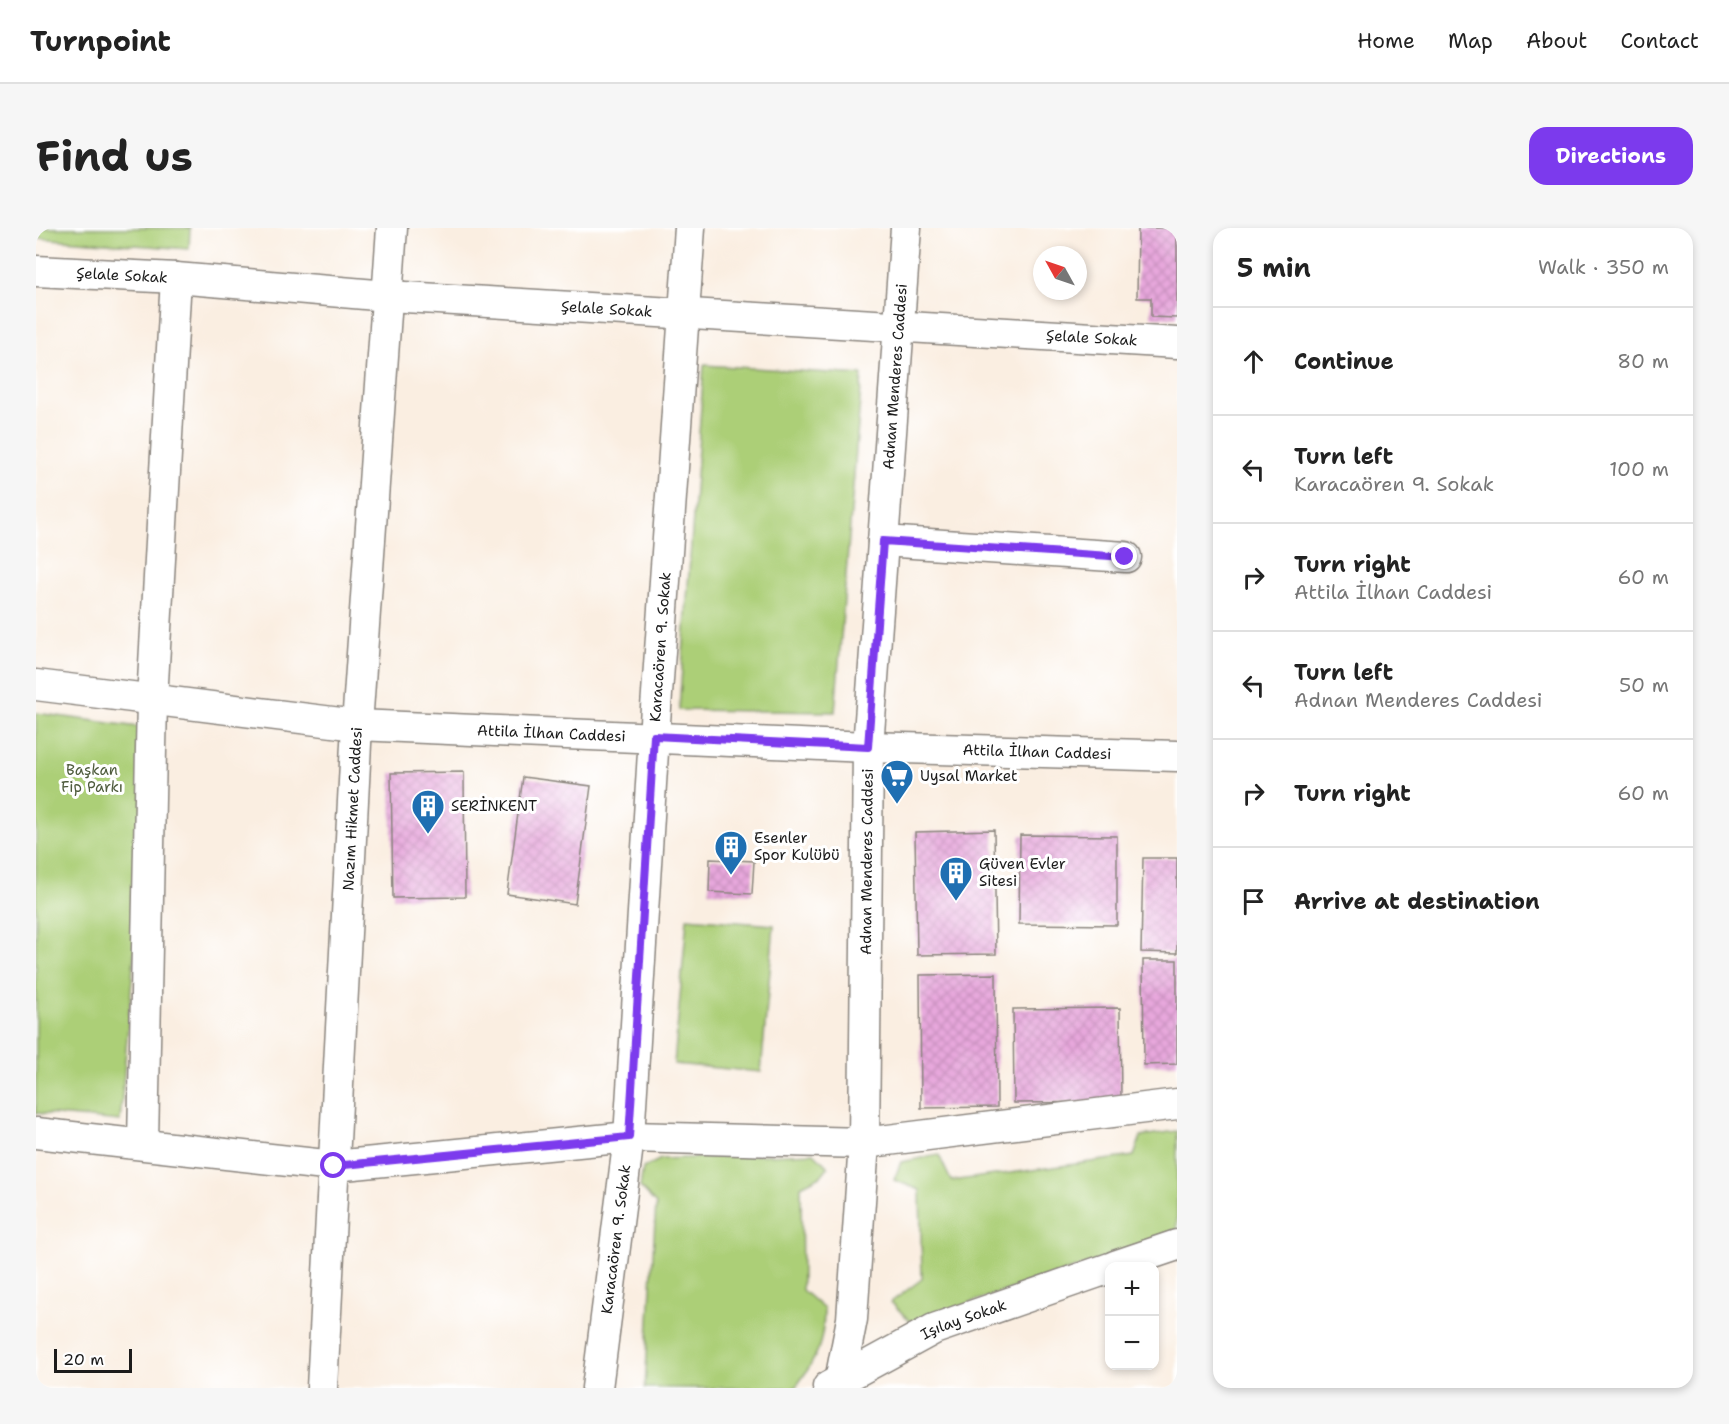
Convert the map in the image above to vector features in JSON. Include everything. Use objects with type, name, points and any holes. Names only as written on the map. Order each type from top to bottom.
[{"type":"street","name":"Nazım Hikmet Caddesi","points":[[322,1388],[357,724],[392,228]]},
{"type":"street","name":"Karacaören 9. Sokak","points":[[597,1388],[629,1137],[654,736],[690,228]]},
{"type":"street","name":"Adnan Menderes Caddesi","points":[[836,1386],[852,1319],[864,1143],[868,747],[906,228]]},
{"type":"street","name":"Şelale Sokak","points":[[36,272],[176,278],[388,296],[1177,344]]},
{"type":"street","points":[[143,1143],[152,700],[176,278]]},
{"type":"street","points":[[883,541],[1125,557]]},
{"type":"street","name":"Attila İlhan Caddesi","points":[[36,685],[357,724],[868,747],[1177,756]]},
{"type":"street","points":[[36,1133],[143,1143],[334,1166],[629,1137],[864,1143],[1177,1104]]},
{"type":"street","points":[[1127,1262],[1177,1245]]},
{"type":"street","name":"Işılay Sokak","points":[[836,1386],[934,1329],[1105,1270]]},
{"type":"green space","points":[[36,228],[190,228],[189,249],[36,238]]},
{"type":"green space","points":[[704,365],[862,375],[835,712],[679,710]]},
{"type":"green space","name":"Başkan Fip Parkı","points":[[36,713],[153,729],[120,1121],[36,1113]]},
{"type":"green space","points":[[687,918],[774,925],[761,1072],[674,1064]]},
{"type":"green space","points":[[1177,1131],[1177,1235],[911,1322],[891,1302],[922,1279],[920,1190],[894,1180],[901,1162],[939,1155],[951,1181],[1134,1156],[1141,1136]]},
{"type":"green space","points":[[814,1153],[828,1167],[821,1176],[801,1186],[802,1290],[824,1309],[824,1321],[817,1351],[795,1388],[645,1388],[656,1204],[640,1187],[643,1168],[661,1159]]},
{"type":"building","points":[[1138,228],[1177,228],[1177,318],[1151,317],[1151,298],[1137,298]]},
{"type":"building","name":"SERİNKENT","points":[[464,772],[465,897],[393,898],[391,773]]},
{"type":"building","points":[[523,777],[591,786],[575,904],[507,894]]},
{"type":"building","name":"Güven Evler Sitesi","points":[[994,830],[996,954],[917,955],[915,832]]},
{"type":"building","points":[[1020,835],[1117,836],[1117,925],[1019,924]]},
{"type":"building","points":[[1143,858],[1177,858],[1177,953],[1141,952]]},
{"type":"building","name":"Esenler Spor Kulübü","points":[[710,859],[754,861],[752,894],[709,892]]},
{"type":"building","points":[[1143,960],[1177,960],[1177,1064],[1144,1065]]},
{"type":"building","points":[[996,974],[997,1107],[921,1108],[920,975]]},
{"type":"building","points":[[1120,1008],[1121,1102],[1014,1103],[1013,1009]]},
{"type":"place","name":"Uysal Market","points":[[897,805]]},
{"type":"place","name":"SERİNKENT","points":[[428,835]]},
{"type":"place","name":"Esenler Spor Kulübü","points":[[731,876]]},
{"type":"place","name":"Güven Evler Sitesi","points":[[956,902]]},
{"type":"route","points":[[334,1166],[629,1137],[654,736],[868,747],[883,541],[1125,557]]}]
